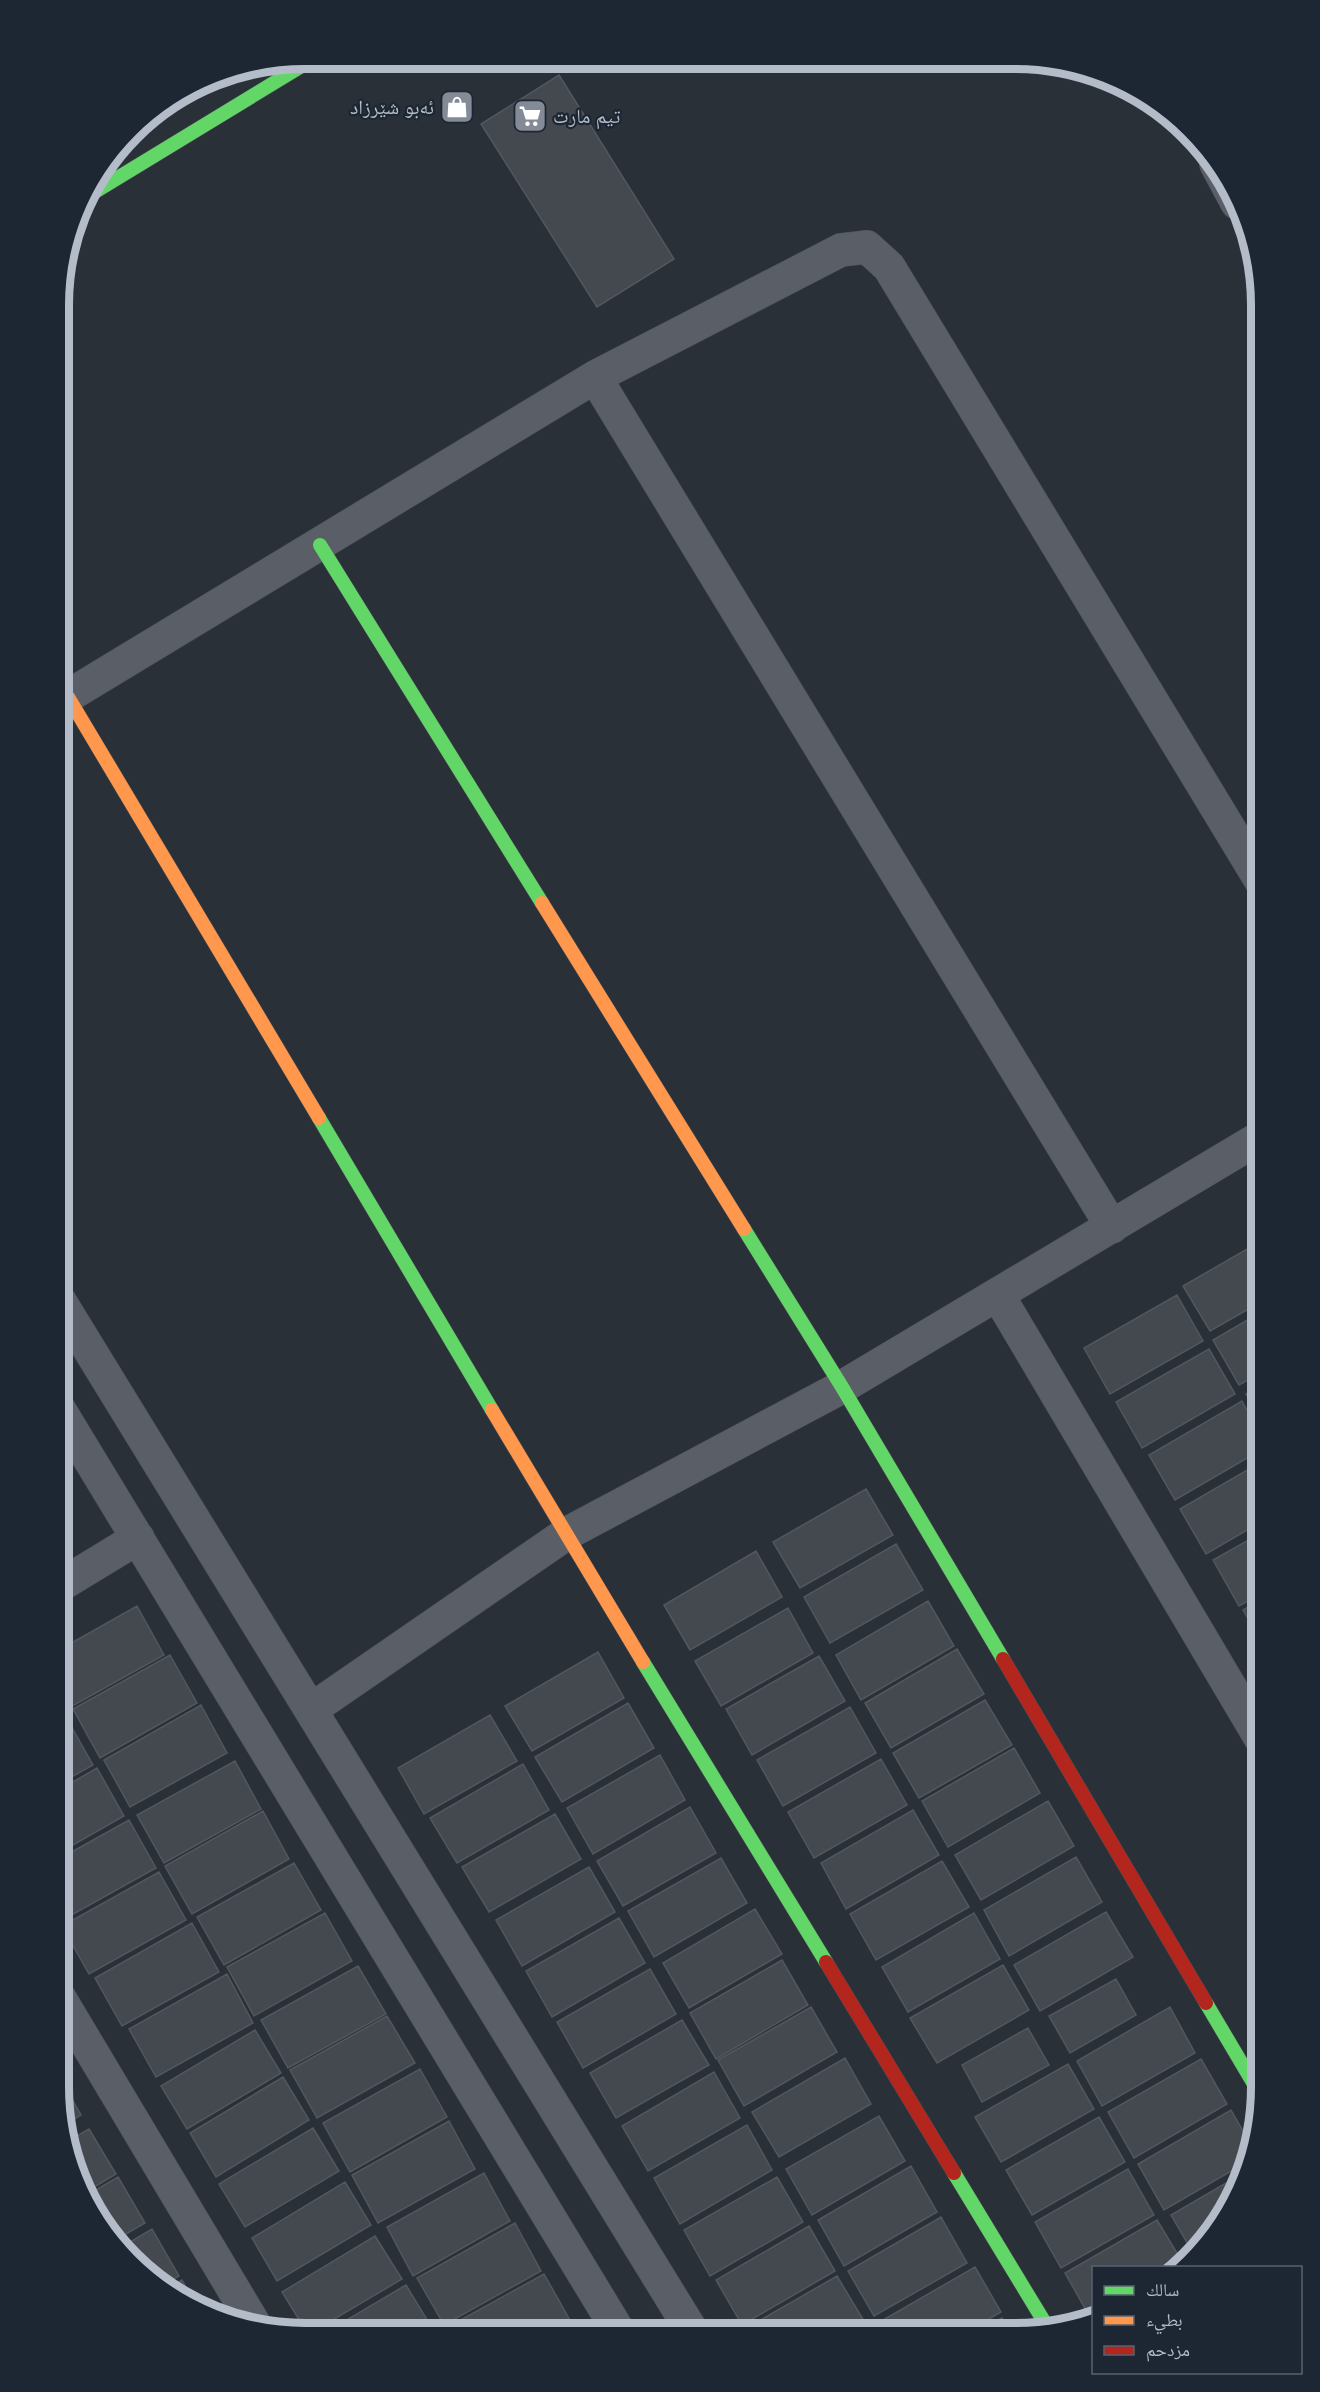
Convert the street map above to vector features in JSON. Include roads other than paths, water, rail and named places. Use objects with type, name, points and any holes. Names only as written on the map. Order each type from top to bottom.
[{"type":"street","points":[[101,187],[294,70]]},
{"type":"street","points":[[69,696],[595,377],[841,250],[867,246],[889,267],[1251,864]]},
{"type":"street","points":[[595,377],[1112,1227]]},
{"type":"street","points":[[320,545],[842,1387],[1251,2079]]},
{"type":"street","points":[[69,707],[566,1534],[1044,2321]]},
{"type":"street","points":[[312,1709],[566,1534],[842,1387],[1251,1143]]},
{"type":"street","points":[[998,1295],[1251,1722]]},
{"type":"street","points":[[69,1316],[687,2323]]},
{"type":"street","points":[[69,1425],[614,2323]]},
{"type":"street","points":[[69,1580],[138,1538]]},
{"type":"street","points":[[69,2014],[249,2316]]},
{"type":"place","name":"ئەبو شێرزاد","points":[[457,107]]},
{"type":"place","name":"تيم مارت","points":[[530,116]]}]
